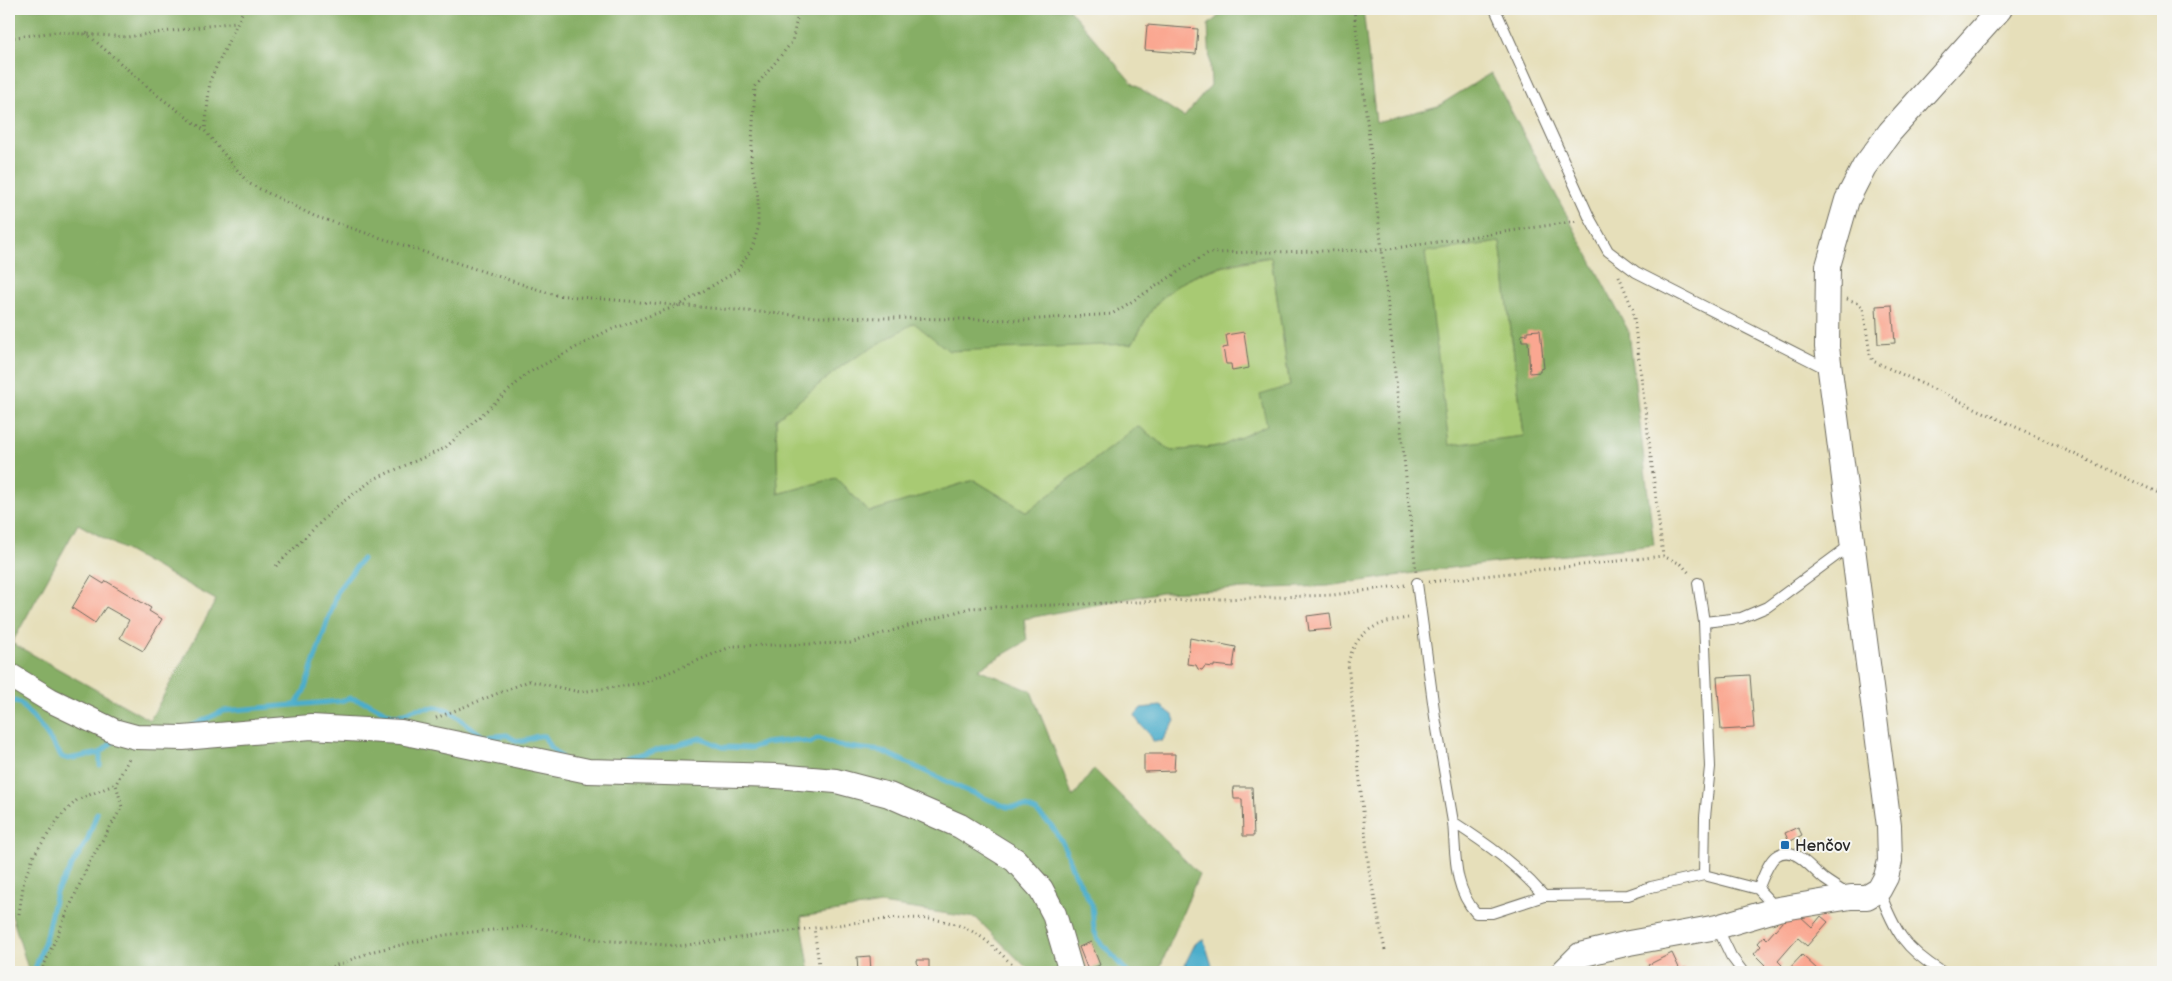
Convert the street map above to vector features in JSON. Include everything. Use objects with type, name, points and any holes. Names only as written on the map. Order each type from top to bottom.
[{"type":"street","points":[[1563,972],[1580,955],[1591,952],[1628,943],[1717,927],[1778,909],[1851,897],[1867,898],[1879,890],[1886,877],[1890,861],[1889,826],[1827,347],[1826,298],[1828,266],[1836,232],[1847,200],[1864,168],[1890,132],[2000,9]]},
{"type":"street","points":[[9,676],[50,700],[125,734],[183,738],[312,727],[401,732],[588,771],[776,776],[836,781],[889,795],[960,826],[1015,860],[1041,890],[1054,914],[1071,972]]},
{"type":"lane","points":[[1495,9],[1590,219],[1608,250],[1636,272],[1831,371]]},
{"type":"lane","points":[[1704,622],[1741,618],[1766,607],[1852,544]]},
{"type":"lane","points":[[1417,583],[1435,717],[1453,822],[1460,888],[1466,902],[1476,913],[1492,913],[1544,896],[1628,895],[1651,886],[1704,875],[1758,889],[1778,909]]},
{"type":"lane","points":[[1698,583],[1704,622],[1710,767],[1705,817],[1704,875]]},
{"type":"lane","points":[[1453,822],[1493,848],[1525,874],[1544,896]]},
{"type":"lane","points":[[1758,889],[1771,861],[1778,854],[1790,852],[1808,863],[1822,878],[1851,897]]},
{"type":"lane","points":[[1879,890],[1892,924],[1905,941],[1918,957],[1942,972]]},
{"type":"lane","points":[[1717,927],[1731,956],[1744,972]]},
{"type":"path","points":[[205,131],[210,80],[236,22],[244,9]]},
{"type":"path","points":[[276,566],[336,506],[374,478],[445,448],[528,373],[607,331],[680,305],[737,271],[752,248],[758,229],[758,196],[751,161],[755,87],[792,42],[800,9]]},
{"type":"path","points":[[1354,9],[1382,250],[1417,583]]},
{"type":"path","points":[[9,38],[56,32],[127,37],[236,22]]},
{"type":"path","points":[[86,33],[157,95],[205,131],[248,183],[314,216],[555,295],[818,316],[1026,320],[1112,314],[1208,253],[1382,250],[1590,219]]},
{"type":"path","points":[[1608,250],[1633,310],[1663,556],[1681,564],[1698,583]]},
{"type":"path","points":[[1826,298],[1850,299],[1858,303],[1866,317],[1870,354],[1873,361],[2163,494]]},
{"type":"path","points":[[401,732],[529,681],[580,692],[643,683],[733,646],[850,643],[970,608],[1142,602]]},
{"type":"path","points":[[1385,950],[1368,870],[1348,663],[1352,647],[1362,634],[1382,622],[1421,616]]},
{"type":"path","points":[[19,914],[24,880],[34,855],[59,818],[77,800],[116,784],[128,762]]},
{"type":"path","points":[[41,972],[90,861],[122,806],[116,784]]},
{"type":"path","points":[[318,972],[374,951],[445,935],[530,926],[599,940],[680,946],[814,928],[901,919],[944,920],[975,933],[1022,972]]},
{"type":"path","points":[[814,928],[820,972]]},
{"type":"green space","points":[[9,9],[1069,9],[1132,83],[1184,117],[1211,85],[1208,25],[1227,9],[1363,9],[1376,122],[1438,106],[1491,73],[1629,332],[1654,545],[1441,569],[1328,586],[1161,592],[1024,619],[1027,641],[978,669],[1031,691],[1073,797],[1094,769],[1199,874],[1158,972],[1031,972],[976,918],[881,904],[801,917],[810,972],[29,972],[9,906]],"holes":[[[1500,242],[1524,436],[1449,445],[1425,252]],[[1271,257],[1290,386],[1260,395],[1267,425],[1222,446],[1171,451],[1138,426],[1027,512],[974,480],[869,512],[836,478],[778,494],[776,419],[843,365],[914,323],[949,351],[1132,344],[1145,320],[1161,299],[1172,289],[1198,274],[1242,261]],[[78,524],[216,600],[150,720],[12,643]]]},
{"type":"green space","points":[[1500,242],[1524,436],[1449,446],[1424,252]]},
{"type":"green space","points":[[1271,257],[1290,387],[1268,425],[1222,446],[1171,451],[1138,426],[1027,512],[974,480],[869,512],[836,478],[778,494],[776,419],[843,365],[914,322],[1132,344],[1149,314],[1172,289],[1185,281],[1213,270]]},
{"type":"water","points":[[1161,706],[1173,715],[1175,721],[1162,741],[1153,741],[1135,715],[1141,708]]},
{"type":"water","points":[[1200,940],[1204,940],[1214,972],[1181,972],[1195,944]]},
{"type":"building","points":[[1147,25],[1198,29],[1196,54],[1145,50]]},
{"type":"building","points":[[1892,305],[1895,343],[1878,344],[1876,306]]},
{"type":"building","points":[[1540,330],[1544,368],[1540,369],[1540,372],[1530,373],[1528,341],[1522,341],[1521,335],[1527,334],[1527,331]]},
{"type":"building","points":[[1244,332],[1249,368],[1232,371],[1231,364],[1226,364],[1223,348],[1228,347],[1226,335]]},
{"type":"building","points":[[91,576],[104,584],[106,581],[151,608],[149,611],[162,619],[143,651],[120,638],[129,620],[106,607],[95,623],[72,608]]},
{"type":"building","points":[[1330,613],[1332,629],[1309,631],[1307,616]]},
{"type":"building","points":[[1190,638],[1236,647],[1233,667],[1214,665],[1214,667],[1205,666],[1202,670],[1198,669],[1196,665],[1187,664]]},
{"type":"building","points":[[1750,675],[1754,728],[1721,730],[1717,677]]},
{"type":"building","points":[[1144,754],[1175,754],[1174,771],[1144,772]]},
{"type":"building","points":[[1233,787],[1252,787],[1254,836],[1243,836],[1242,799],[1234,799]]},
{"type":"building","points":[[1798,827],[1802,835],[1789,842],[1785,833]]},
{"type":"building","points":[[1799,915],[1812,927],[1821,916],[1828,922],[1807,946],[1798,938],[1778,961],[1782,965],[1776,972],[1762,972],[1760,970],[1765,965],[1754,954],[1761,946],[1758,943],[1764,936],[1767,939],[1783,921]]},
{"type":"building","points":[[1091,942],[1100,965],[1088,970],[1079,947]]},
{"type":"building","points":[[1672,953],[1680,970],[1685,968],[1687,972],[1652,972],[1648,965]]},
{"type":"building","points":[[1802,955],[1820,972],[1786,972]]},
{"type":"building","points":[[870,956],[871,972],[858,972],[857,957]]},
{"type":"building","points":[[917,960],[929,960],[929,970],[918,970]]},
{"type":"waterway","points":[[297,703],[304,691],[338,590],[362,559]]},
{"type":"waterway","points":[[9,698],[21,704],[42,728],[62,757],[68,759],[100,753],[117,738]]},
{"type":"waterway","points":[[192,726],[223,711],[341,701],[350,698],[369,703],[389,714],[397,716],[415,709],[437,707],[448,710],[484,737],[507,735],[513,739],[523,741],[544,736],[550,747],[560,756]]},
{"type":"waterway","points":[[619,761],[701,738],[722,747],[751,748],[765,743],[796,740],[810,743],[819,738],[839,746],[882,751],[965,790],[1007,807],[1026,807],[1036,811],[1051,825],[1063,844],[1072,868],[1092,905],[1094,930],[1098,939],[1127,972]]},
{"type":"waterway","points":[[100,753],[100,765]]},
{"type":"waterway","points":[[34,972],[45,940],[56,892],[87,841],[97,813]]},
{"type":"place","name":"Henčov","points":[[1785,845]]}]
